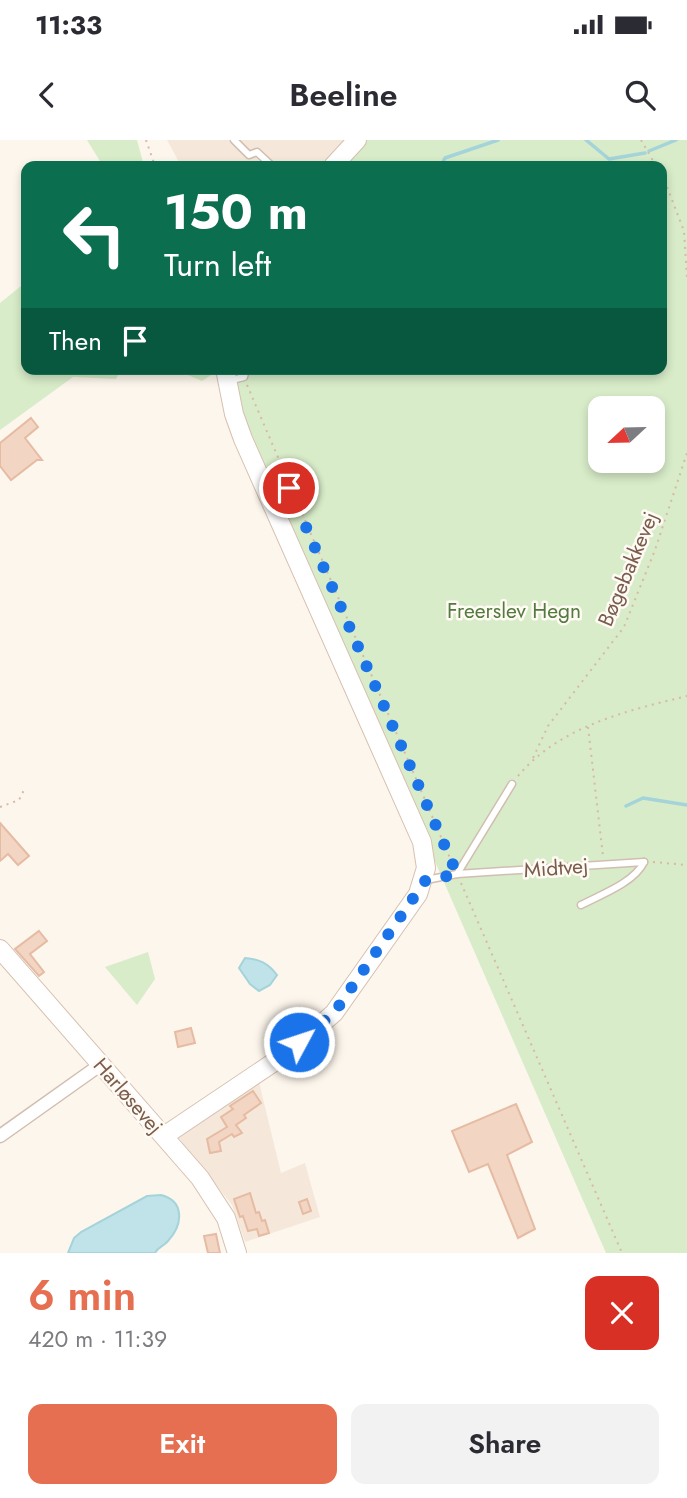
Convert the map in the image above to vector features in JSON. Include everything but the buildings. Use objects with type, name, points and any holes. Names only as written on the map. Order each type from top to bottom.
[{"type":"street","points":[[338,161],[357,140]]},
{"type":"street","points":[[164,1136],[289,1052],[334,1013],[425,881],[426,856],[422,842],[243,439],[226,375]]},
{"type":"street","name":"Harløsevej","points":[[0,949],[216,1199],[237,1253]]},
{"type":"street","points":[[0,1136],[100,1065]]},
{"type":"lane","points":[[234,140],[249,155],[257,152],[267,161]]},
{"type":"lane","points":[[226,375],[244,377]]},
{"type":"lane","points":[[457,874],[512,784]]},
{"type":"lane","points":[[581,905],[620,884],[641,868],[644,862]]},
{"type":"lane","name":"Midtvej","points":[[425,881],[457,874],[644,862]]},
{"type":"path","points":[[146,140],[153,161]]},
{"type":"path","points":[[641,140],[653,161]]},
{"type":"path","points":[[667,187],[684,231],[687,278]]},
{"type":"path","points":[[244,377],[622,1253]]},
{"type":"path","name":"Bøgebakkevej","points":[[533,758],[548,726],[624,627],[655,550],[687,453]]},
{"type":"path","points":[[512,784],[533,758],[588,725],[622,712],[687,696]]},
{"type":"path","points":[[588,725],[603,864]]},
{"type":"path","points":[[0,807],[19,800],[25,788]]},
{"type":"path","points":[[644,862],[687,865]]},
{"type":"shaded area","points":[[167,140],[351,140],[332,161],[178,161]]},
{"type":"shaded area","points":[[258,1078],[281,1173],[305,1163],[320,1217],[245,1242],[232,1205],[178,1137]]},
{"type":"green space","points":[[87,140],[137,140],[143,161],[100,161]]},
{"type":"green space","name":"Freerslev Hegn","points":[[363,140],[687,140],[687,1253],[606,1253],[243,422],[232,375],[667,375],[667,161],[344,161]]},
{"type":"green space","points":[[21,286],[21,375],[118,375],[116,379],[73,377],[0,430],[0,303]]},
{"type":"green space","points":[[188,375],[211,375],[202,381]]},
{"type":"green space","points":[[148,952],[155,979],[137,1005],[105,967]]},
{"type":"water","points":[[245,958],[263,962],[274,971],[277,975],[270,985],[259,991],[250,984],[239,968]]},
{"type":"water","points":[[161,1195],[174,1202],[178,1208],[179,1221],[173,1235],[155,1253],[68,1253],[74,1238],[81,1232],[147,1196]]},
{"type":"waterway","points":[[444,161],[445,158],[498,140]]},
{"type":"waterway","points":[[586,140],[609,159],[645,153]]},
{"type":"waterway","points":[[649,151],[676,140]]},
{"type":"waterway","points":[[626,806],[643,798],[687,805]]},
{"type":"route","points":[[289,488],[457,874],[425,881],[334,1013],[299,1042]]}]
